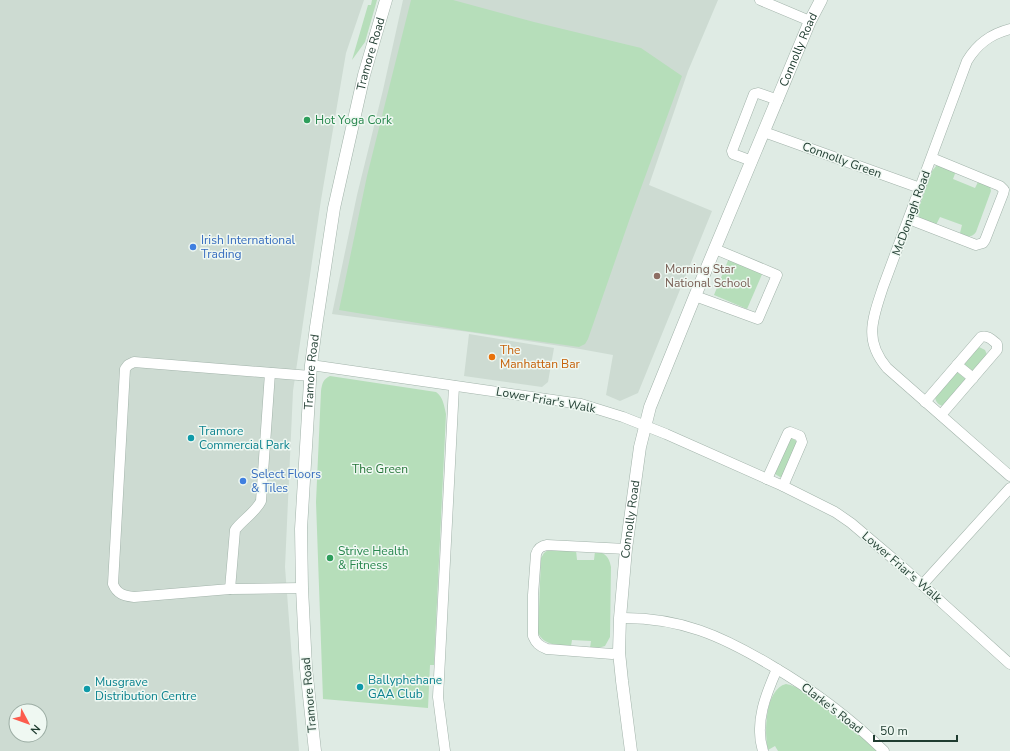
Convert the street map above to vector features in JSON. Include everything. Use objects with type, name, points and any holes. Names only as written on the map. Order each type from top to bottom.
[{"type":"street","name":"Tramore Road","points":[[315,751],[306,668],[301,529],[311,370],[334,208],[362,83],[386,0]]},
{"type":"street","points":[[760,0],[810,22]]},
{"type":"street","name":"Connolly Road","points":[[631,751],[622,687],[619,652],[620,618],[626,549],[640,447],[645,426],[650,407],[695,296],[810,22],[821,0]]},
{"type":"street","name":"McDonagh Road","points":[[1010,29],[997,33],[986,39],[971,54],[873,318],[872,335],[874,346],[881,361],[925,402],[1010,476]]},
{"type":"street","name":"Connolly Road","points":[[752,161],[733,154],[732,151],[754,94],[758,93],[778,100]]},
{"type":"street","name":"Connolly Green","points":[[764,132],[920,188]]},
{"type":"street","points":[[909,219],[976,245],[986,240],[1004,190],[1000,186],[932,158]]},
{"type":"street","points":[[695,296],[758,319],[777,275],[715,249]]},
{"type":"street","points":[[925,402],[982,337],[988,337],[998,346],[997,350],[941,415]]},
{"type":"street","name":"Lower Friar's Walk","points":[[230,589],[134,597],[120,594],[115,590],[113,584],[124,375],[125,369],[128,365],[134,362],[270,373],[311,370],[454,386],[581,404],[623,417],[783,486],[835,512],[851,523],[1010,664]]},
{"type":"street","points":[[957,364],[973,378]]},
{"type":"street","points":[[270,373],[261,501],[258,507],[238,525],[235,530],[230,589],[302,588]]},
{"type":"street","points":[[444,751],[438,697],[454,386]]},
{"type":"street","points":[[767,479],[788,433],[790,432],[800,436],[802,442],[783,486]]},
{"type":"street","points":[[922,585],[1010,488]]},
{"type":"street","points":[[619,652],[612,654],[547,649],[540,647],[533,636],[532,595],[536,554],[538,549],[542,546],[626,549]]},
{"type":"street","name":"Clarke's Road","points":[[620,618],[656,620],[698,630],[742,648],[807,687],[850,719],[884,751]]},
{"type":"street","points":[[763,751],[760,739],[760,720],[768,689],[777,669]]},
{"type":"shaded area","points":[[0,0],[364,0],[346,53],[321,200],[293,391],[285,567],[299,751],[0,751]]},
{"type":"shaded area","points":[[403,0],[718,0],[688,71],[649,185],[712,211],[638,393],[620,401],[606,395],[613,355],[469,332],[332,314],[357,195]]},
{"type":"shaded area","points":[[469,334],[554,348],[548,382],[542,387],[464,376]]},
{"type":"green space","points":[[372,0],[377,0],[365,42],[352,60],[368,5],[371,5]]},
{"type":"green space","points":[[411,0],[453,0],[534,22],[641,48],[682,76],[588,339],[585,344],[579,347],[466,331],[339,310],[367,176]]},
{"type":"green space","points":[[937,165],[956,171],[953,179],[975,188],[979,180],[990,186],[991,191],[976,232],[972,236],[960,233],[962,225],[940,217],[936,225],[920,218],[917,213],[932,171]]},
{"type":"green space","points":[[729,258],[763,272],[747,309],[714,295]]},
{"type":"green space","points":[[979,347],[985,350],[988,357],[975,374],[963,363]]},
{"type":"green space","points":[[956,371],[968,381],[943,406],[940,405],[935,396]]},
{"type":"green space","name":"The Green","points":[[330,376],[436,392],[444,404],[446,414],[434,665],[430,665],[428,708],[323,699],[316,502],[321,391],[323,382]]},
{"type":"green space","points":[[791,438],[797,442],[782,477],[780,477],[775,474],[774,471]]},
{"type":"green space","points":[[548,550],[576,550],[577,560],[594,560],[595,551],[604,554],[608,558],[611,567],[610,637],[605,646],[590,648],[591,641],[572,640],[571,646],[557,645],[548,643],[538,633],[541,558]]},
{"type":"green space","points":[[786,684],[807,693],[820,702],[878,751],[778,751],[775,746],[768,750],[766,723],[770,702],[779,688]]},
{"type":"place","name":"Hot Yoga Cork","points":[[307,120]]},
{"type":"place","name":"Irish International Trading","points":[[193,247]]},
{"type":"place","name":"Morning Star National School","points":[[657,276]]},
{"type":"place","name":"The Manhattan Bar","points":[[492,357]]},
{"type":"place","name":"Tramore Commercial Park","points":[[191,438]]},
{"type":"place","name":"Select Floors & Tiles","points":[[243,481]]},
{"type":"place","name":"Strive Health & Fitness","points":[[330,558]]},
{"type":"place","name":"Ballyphehane GAA Club","points":[[360,687]]},
{"type":"place","name":"Musgrave Distribution Centre","points":[[87,689]]}]
